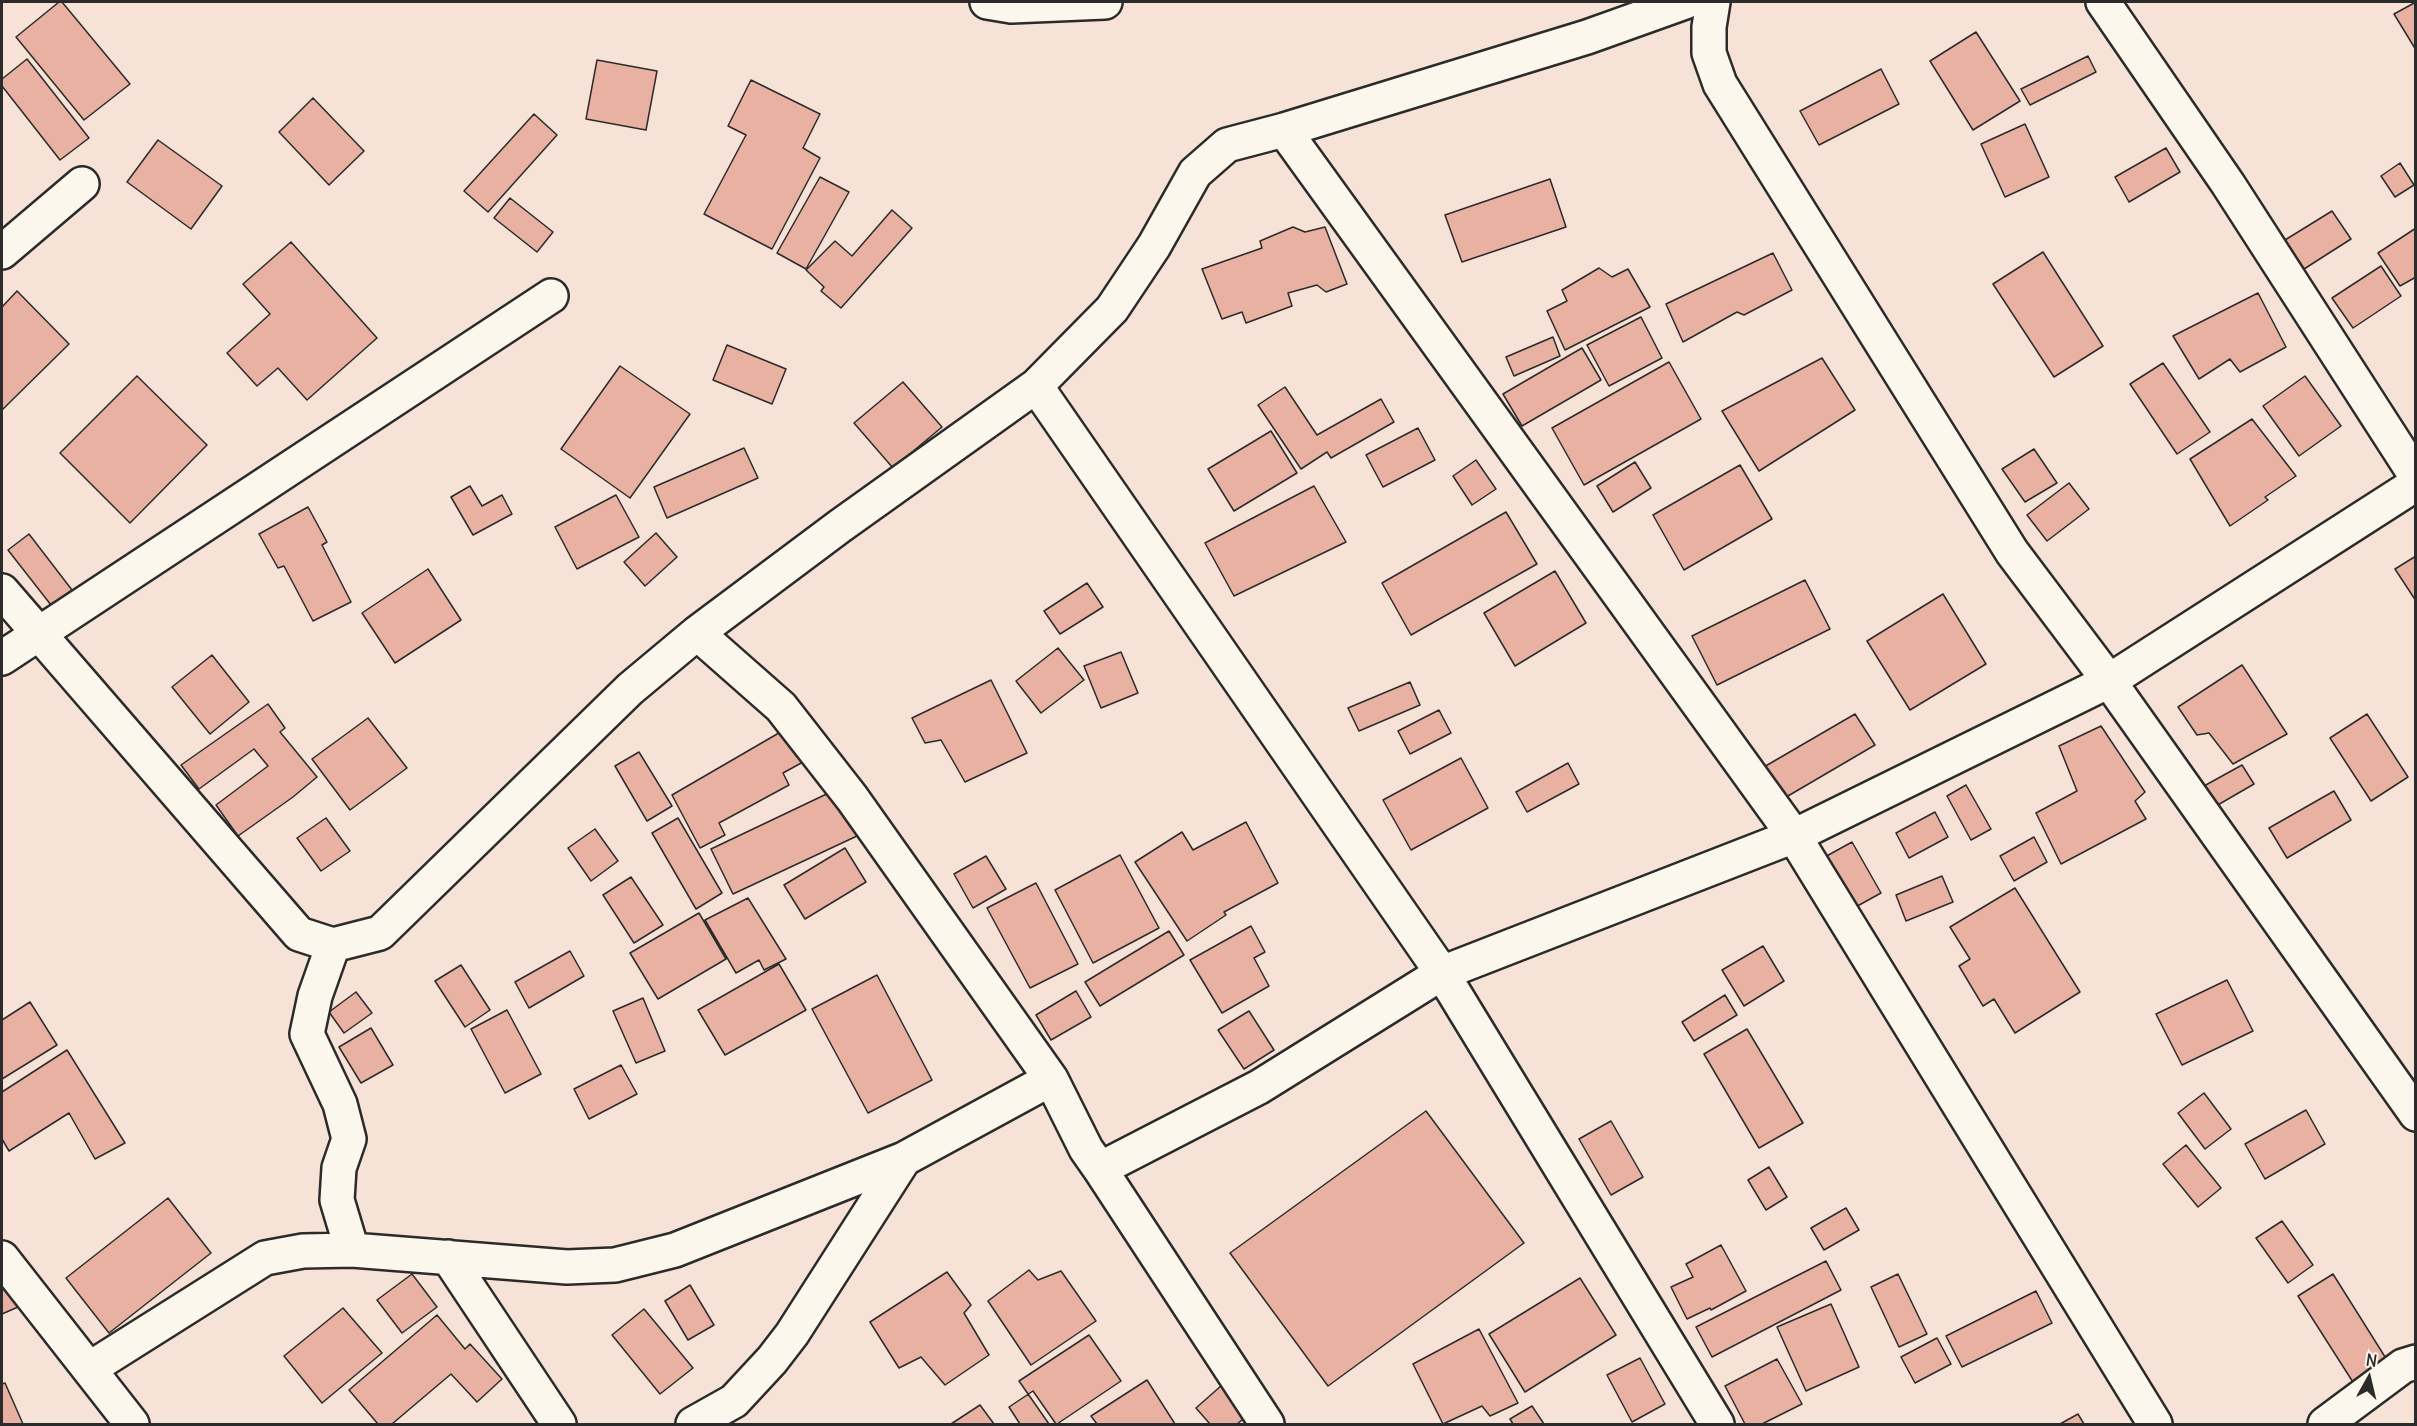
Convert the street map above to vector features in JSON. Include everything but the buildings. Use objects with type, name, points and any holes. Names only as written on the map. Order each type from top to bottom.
[{"type":"street","points":[[987,2],[1011,6],[1104,2]]},
{"type":"street","points":[[2,591],[299,934],[333,945],[380,933],[630,689],[697,633],[840,526],[1035,386],[1112,309],[1154,246],[1195,173],[1227,145],[1284,130],[1587,37],[1685,2]]},
{"type":"street","points":[[1713,2],[1709,27],[1709,53],[1720,84],[2012,552],[2109,681],[2415,1114]]},
{"type":"street","points":[[2103,2],[2228,184],[2415,476]]},
{"type":"street","points":[[1284,130],[1794,836],[2155,1425]]},
{"type":"street","points":[[2,252],[82,184]]},
{"type":"street","points":[[2,658],[551,296]]},
{"type":"street","points":[[1035,386],[1442,973],[1717,1425]]},
{"type":"street","points":[[1100,1169],[1259,1087],[1442,973],[1794,836],[2109,681],[2415,484]]},
{"type":"street","points":[[697,633],[781,707],[852,798],[1051,1079],[1086,1149],[1267,1425]]},
{"type":"street","points":[[333,945],[315,996],[307,1034],[340,1104],[349,1138],[339,1168],[338,1200],[352,1250]]},
{"type":"street","points":[[89,1369],[265,1258],[303,1251],[352,1250],[567,1267],[615,1265],[675,1250],[904,1159],[1051,1079]]},
{"type":"street","points":[[693,1425],[734,1401],[792,1335],[904,1159]]},
{"type":"street","points":[[448,1257],[559,1425]]},
{"type":"street","points":[[2,1258],[132,1425]]},
{"type":"street","points":[[2325,1425],[2403,1366],[2415,1362]]}]
